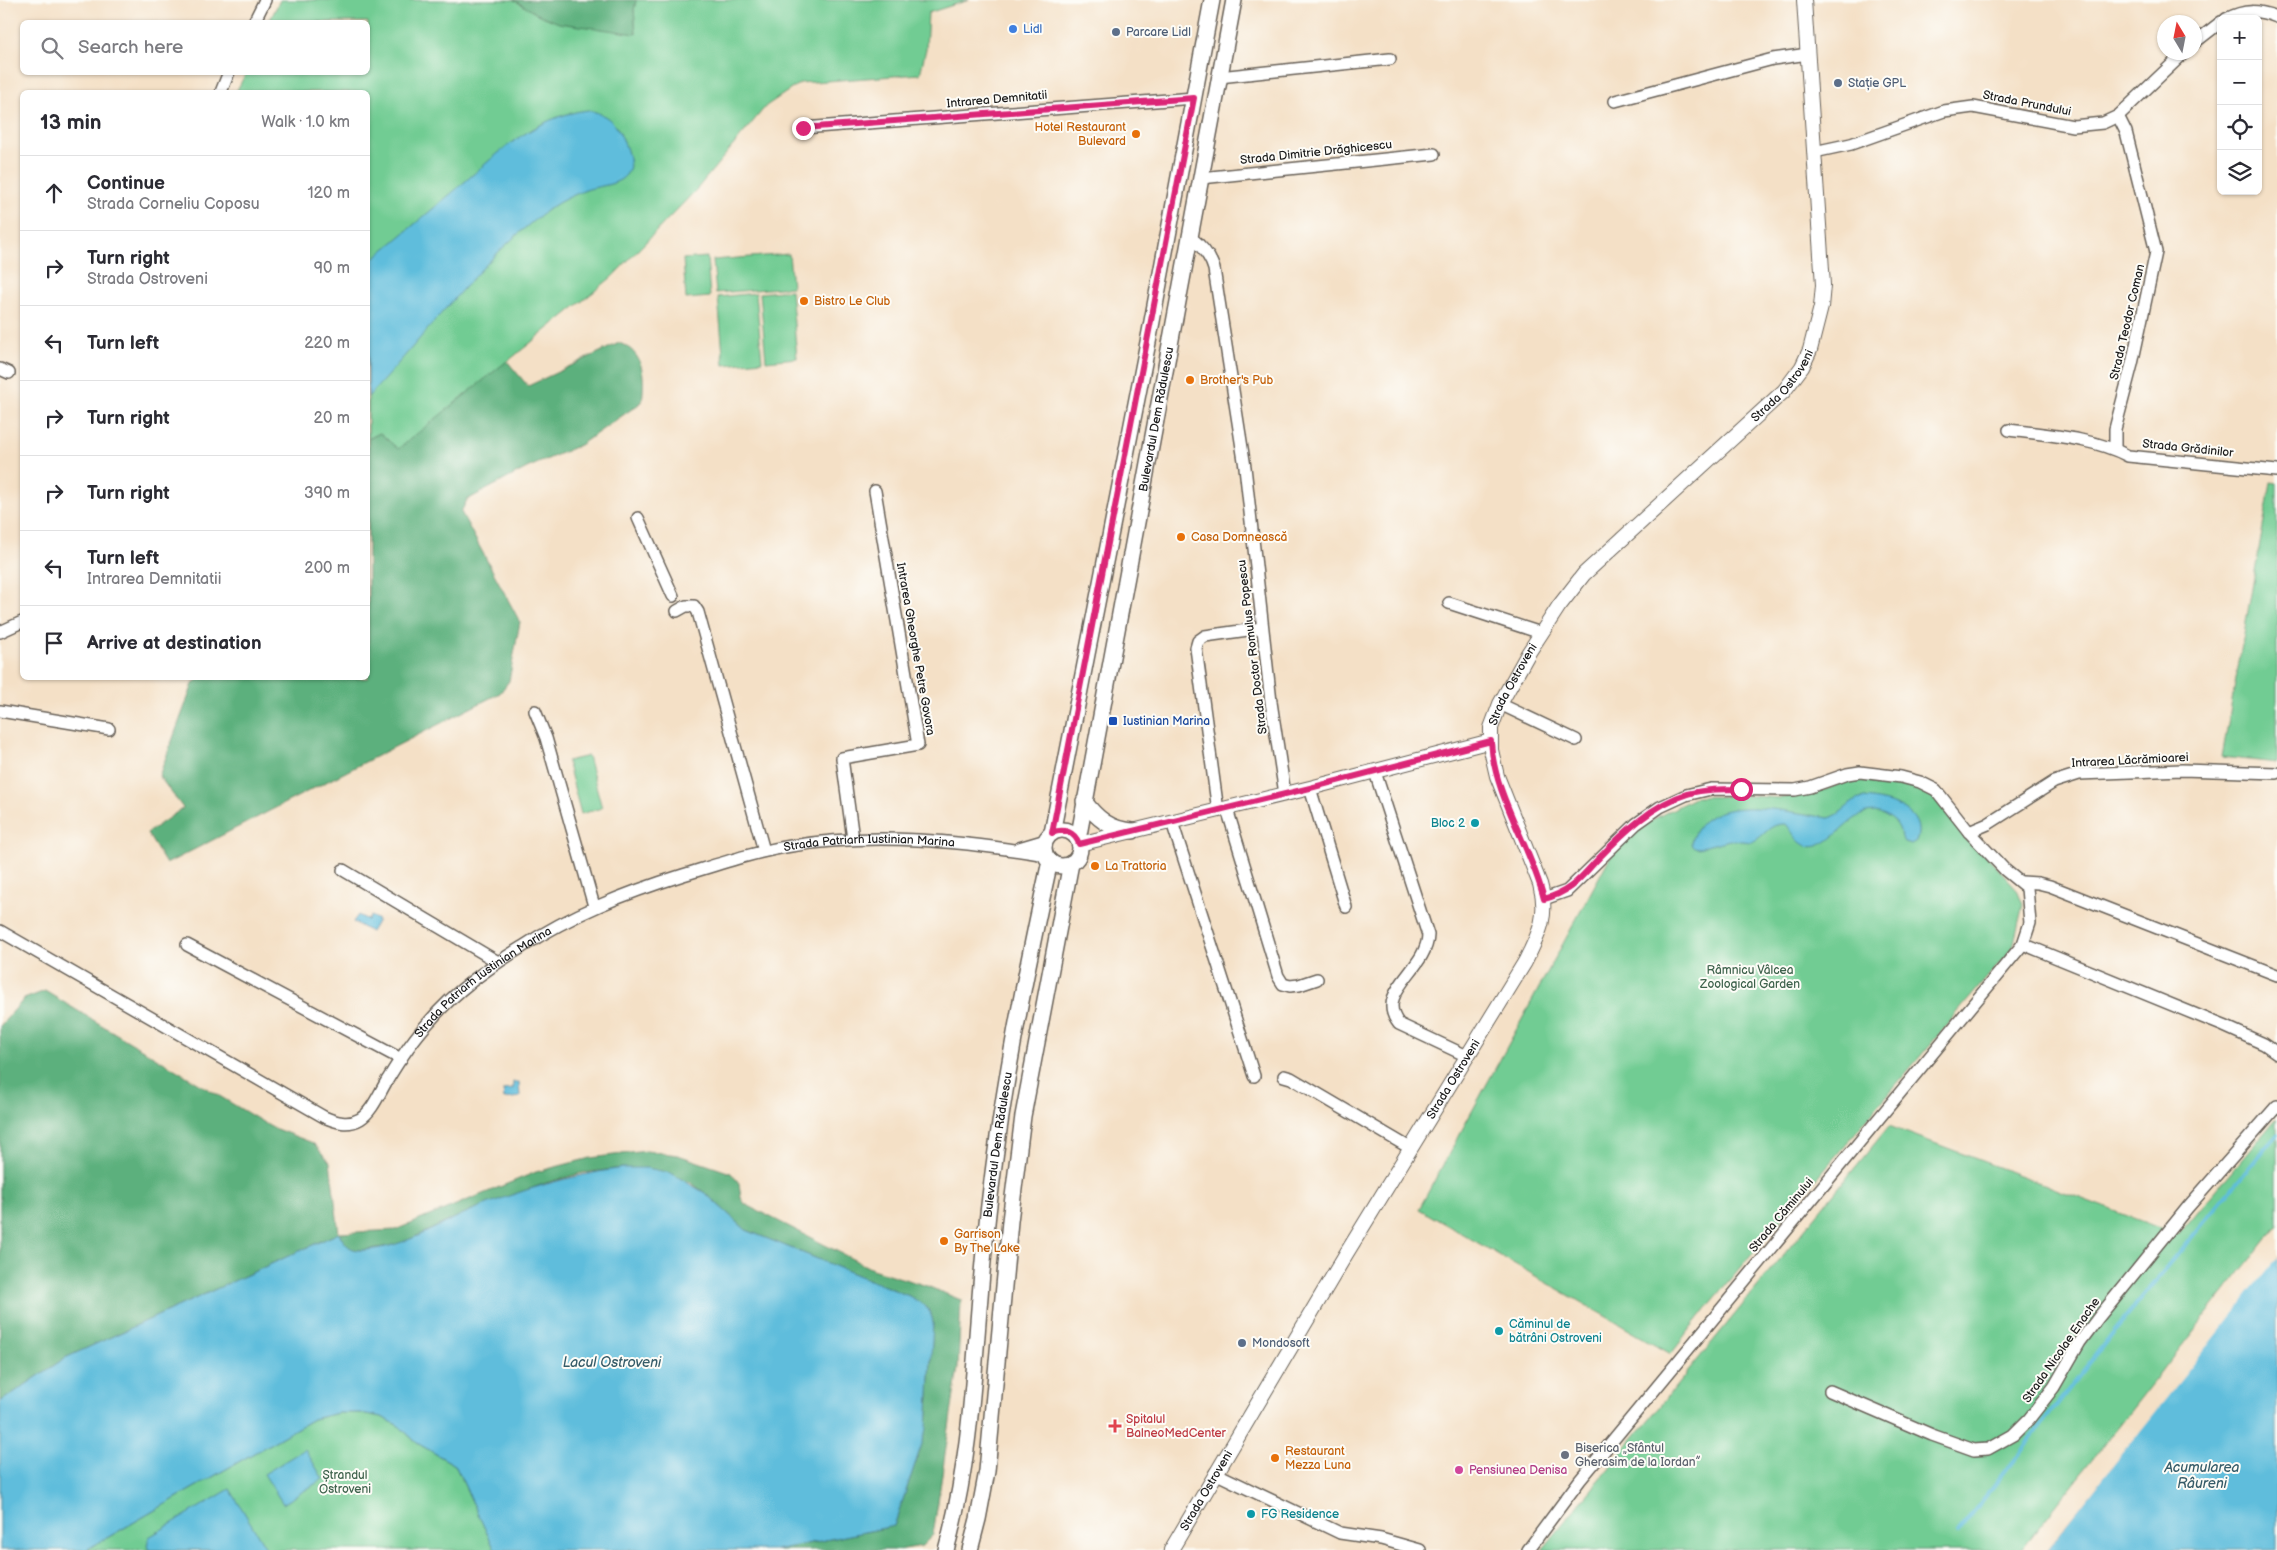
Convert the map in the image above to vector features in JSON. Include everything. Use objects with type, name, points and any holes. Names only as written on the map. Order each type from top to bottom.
[{"type":"main road","name":"Bulevardul Dem Rădulescu","points":[[946,1550],[962,1480],[989,1200],[1005,1088],[1048,847],[1212,0]]},
{"type":"main road","name":"Bulevardul Dem Rădulescu","points":[[970,1550],[982,1502],[987,1471],[1010,1221],[1022,1124],[1071,863],[1078,855],[1084,801],[1234,0]]},
{"type":"main road","points":[[1084,801],[1093,814],[1106,824],[1122,830],[1133,831]]},
{"type":"main road","points":[[1071,863],[1060,866],[1048,847],[1064,830],[1074,835],[1079,842]]},
{"type":"street","points":[[255,20],[265,0]]},
{"type":"street","name":"Strada Ostroveni","points":[[1171,1550],[1215,1473],[1410,1148],[1534,945],[1541,928],[1544,899],[1536,870],[1497,776],[1491,741],[1493,720],[1500,704],[1541,633],[1570,590],[1584,574],[1773,402],[1802,366],[1816,331],[1823,285],[1804,0]]},
{"type":"street","points":[[2237,15],[2261,5],[2277,17]]},
{"type":"street","points":[[2202,37],[2217,25]]},
{"type":"street","points":[[1614,101],[1773,59],[1808,54]]},
{"type":"street","points":[[1219,77],[1390,59]]},
{"type":"street","name":"Strada Prundului","points":[[1814,152],[1851,144],[1944,111],[1959,108],[1974,107],[1993,110],[2073,126],[2103,123],[2118,116],[2177,60]]},
{"type":"street","points":[[221,90],[228,75]]},
{"type":"street","name":"Intrarea Demnitatii","points":[[803,128],[1194,98]]},
{"type":"street","name":"Strada Teodor Coman","points":[[2115,449],[2115,428],[2132,364],[2156,252],[2126,132],[2118,116]]},
{"type":"street","name":"Strada Dimitrie Drăghicescu","points":[[1201,178],[1434,154]]},
{"type":"street","name":"Strada Doctor Romulus Popescu","points":[[1190,237],[1202,247],[1211,259],[1214,269],[1245,467],[1262,628],[1285,794]]},
{"type":"street","name":"Strada Grădinilor","points":[[2010,430],[2059,437],[2115,449],[2128,456],[2277,471]]},
{"type":"street","name":"Intrarea Gheorghe Petre Govora","points":[[853,839],[842,758],[918,745],[876,491]]},
{"type":"street","points":[[638,518],[673,596]]},
{"type":"street","points":[[1449,603],[1541,633]]},
{"type":"street","points":[[677,610],[694,606],[698,612],[764,851]]},
{"type":"street","points":[[0,632],[20,623]]},
{"type":"street","points":[[1262,628],[1205,636],[1198,641],[1196,648],[1223,810],[1278,976],[1283,984],[1290,986],[1317,979]]},
{"type":"street","points":[[1500,704],[1576,740]]},
{"type":"street","points":[[0,711],[109,729]]},
{"type":"street","points":[[534,711],[546,738],[594,906]]},
{"type":"street","points":[[1079,842],[1223,810],[1491,741]]},
{"type":"street","name":"Intrarea Lăcrămioarei","points":[[1969,832],[1988,824],[2054,782],[2079,774],[2182,770],[2277,773]]},
{"type":"street","points":[[1376,772],[1428,935],[1428,944],[1423,955],[1391,999],[1392,1015],[1399,1024],[1467,1056]]},
{"type":"street","points":[[1544,899],[1567,891],[1636,824],[1660,808],[1686,795],[1711,789],[1795,790],[1810,787],[1847,774],[1874,772],[1920,782],[1936,790],[1969,832],[2005,870],[2024,885],[2038,883],[2050,886],[2277,975]]},
{"type":"street","points":[[1310,788],[1346,907]]},
{"type":"street","points":[[1172,822],[1254,1076]]},
{"type":"street","name":"Strada Patriarh Iustinian Marina","points":[[0,931],[335,1121],[352,1122],[361,1119],[368,1111],[401,1058],[448,1001],[498,962],[553,928],[594,906],[639,889],[764,851],[828,840],[912,839],[1015,850],[1048,847]]},
{"type":"street","points":[[343,870],[498,962]]},
{"type":"street","name":"Strada Căminului","points":[[1528,1550],[1580,1480],[2023,944],[2030,923],[2024,885]]},
{"type":"street","points":[[2023,944],[2224,1026],[2260,1042],[2277,1053]]},
{"type":"street","points":[[188,945],[401,1058]]},
{"type":"street","points":[[1284,1076],[1410,1148]]},
{"type":"street","name":"Strada Nicolae Enache","points":[[1830,1391],[1940,1438],[1974,1450],[1988,1449],[2013,1435],[2029,1419],[2054,1388],[2080,1342],[2098,1318],[2188,1207],[2277,1106]]},
{"type":"street","points":[[1215,1473],[1340,1533],[1381,1539],[1420,1550]]},
{"type":"green space","points":[[280,0],[514,0],[537,14],[636,34],[634,10],[636,0],[969,0],[928,13],[926,49],[920,74],[800,83],[766,106],[696,190],[612,277],[398,450],[380,433],[370,438],[370,90],[237,90],[245,75],[370,75],[370,20],[270,20]]},
{"type":"green space","points":[[514,0],[636,0],[634,10],[636,34],[559,23],[537,14]]},
{"type":"green space","points":[[789,254],[792,287],[716,293],[713,260]]},
{"type":"green space","points":[[707,257],[710,297],[686,299],[683,259]]},
{"type":"green space","points":[[791,290],[797,358],[766,361],[760,293]]},
{"type":"green space","points":[[756,293],[762,361],[724,365],[718,297]]},
{"type":"green space","points":[[619,343],[628,347],[634,353],[643,375],[642,402],[580,445],[527,468],[467,500],[461,512],[520,622],[509,681],[500,693],[166,864],[147,833],[183,808],[159,776],[193,684],[197,680],[370,680],[370,438],[380,433],[398,449],[507,361],[528,386]]},
{"type":"green space","points":[[2271,482],[2277,483],[2277,763],[2222,757]]},
{"type":"green space","points":[[588,756],[602,808],[581,814],[567,761]]},
{"type":"green space","name":"Râmnicu Vâlcea Zoological Garden","points":[[1858,776],[1924,787],[2017,889],[2023,904],[2013,947],[1710,1304],[1671,1354],[1419,1209],[1610,857],[1644,824],[1696,797],[1752,796],[1781,798],[1827,789]]},
{"type":"green space","points":[[45,991],[271,1127],[313,1143],[330,1162],[339,1233],[65,1358],[0,1402],[0,1026],[24,999]]},
{"type":"green space","points":[[2277,1118],[2277,1225],[2021,1550],[1542,1550],[1889,1126],[2178,1235]]},
{"type":"green space","points":[[646,1151],[678,1155],[731,1173],[739,1183],[741,1198],[745,1204],[872,1269],[927,1286],[961,1300],[958,1368],[933,1535],[922,1546],[898,1550],[776,1550],[894,1526],[927,1429],[932,1318],[925,1306],[909,1296],[746,1230],[690,1182],[623,1168],[582,1173],[546,1183],[472,1210],[398,1245],[362,1250],[350,1249],[345,1245],[339,1233],[395,1230],[536,1172],[590,1158]]},
{"type":"green space","name":"Ștrandul Ostroveni","points":[[338,1413],[361,1413],[382,1417],[399,1426],[417,1443],[455,1465],[495,1550],[86,1550],[313,1419]]},
{"type":"water","points":[[588,110],[599,113],[611,121],[617,128],[626,146],[630,165],[626,175],[616,182],[586,190],[560,202],[521,231],[475,276],[370,395],[370,261],[515,140],[549,121],[568,114]]},
{"type":"water","points":[[1864,798],[1884,801],[1904,809],[1916,822],[1918,831],[1916,842],[1911,845],[1904,843],[1895,822],[1881,814],[1869,813],[1858,817],[1828,841],[1818,846],[1803,844],[1786,824],[1780,824],[1771,828],[1752,842],[1730,840],[1698,848],[1692,846],[1691,842],[1700,825],[1714,815],[1731,809],[1773,809],[1829,818],[1854,801]]},
{"type":"water","points":[[358,915],[368,920],[371,916],[378,920],[371,932],[353,922]]},
{"type":"water","points":[[513,1082],[519,1082],[520,1097],[504,1099],[503,1090],[513,1089]]},
{"type":"water","name":"Lacul Ostroveni","points":[[623,1168],[647,1168],[671,1173],[705,1193],[746,1230],[909,1296],[928,1310],[933,1323],[927,1429],[894,1526],[776,1550],[495,1550],[455,1465],[417,1443],[399,1426],[382,1417],[361,1413],[338,1413],[313,1419],[86,1550],[0,1550],[0,1402],[65,1358],[339,1233],[346,1244],[359,1250],[392,1245],[406,1241],[470,1211],[526,1190],[564,1179]]},
{"type":"water","name":"Acumularea Râureni","points":[[2277,1256],[2277,1550],[2046,1550]]},
{"type":"water","points":[[305,1449],[323,1479],[283,1504],[264,1474]]},
{"type":"water","points":[[230,1489],[267,1550],[149,1550],[147,1546],[149,1537]]},
{"type":"pier","points":[[2277,1253],[2277,1259],[2046,1550],[2043,1550]]},
{"type":"waterway","points":[[1957,1533],[2115,1330],[2277,1134]]},
{"type":"place","name":"Lidl","points":[[1013,29]]},
{"type":"place","name":"Parcare Lidl","points":[[1116,32]]},
{"type":"place","name":"Stație GPL","points":[[1838,83]]},
{"type":"place","name":"Hotel Restaurant Bulevard","points":[[1136,134]]},
{"type":"place","name":"Bistro Le Club","points":[[804,301]]},
{"type":"place","name":"Brother's Pub","points":[[1190,380]]},
{"type":"place","name":"Casa Domnească","points":[[1181,537]]},
{"type":"place","name":"Iustinian Marina","points":[[1113,721]]},
{"type":"place","name":"Bloc 2","points":[[1475,823]]},
{"type":"place","name":"La Trattoria","points":[[1095,866]]},
{"type":"place","name":"Garrison By The Lake","points":[[944,1241]]},
{"type":"place","name":"Căminul de bătrâni Ostroveni","points":[[1499,1331]]},
{"type":"place","name":"Mondosoft","points":[[1242,1343]]},
{"type":"place","name":"Spitalul BalneoMedCenter","points":[[1115,1426]]},
{"type":"place","name":"Biserica „Sfântul Gherasim de la Iordan”","points":[[1565,1455]]},
{"type":"place","name":"Restaurant Mezza Luna","points":[[1275,1458]]},
{"type":"place","name":"Pensiunea Denisa","points":[[1459,1470]]},
{"type":"place","name":"FG Residence","points":[[1251,1514]]},
{"type":"route","points":[[803,128],[1194,98],[1052,833],[1064,830],[1069,832],[1074,835],[1079,844],[1310,788],[1491,741],[1492,760],[1497,776],[1536,870],[1544,899],[1558,896],[1567,891],[1636,824],[1660,808],[1686,795],[1711,789],[1741,789]]}]
